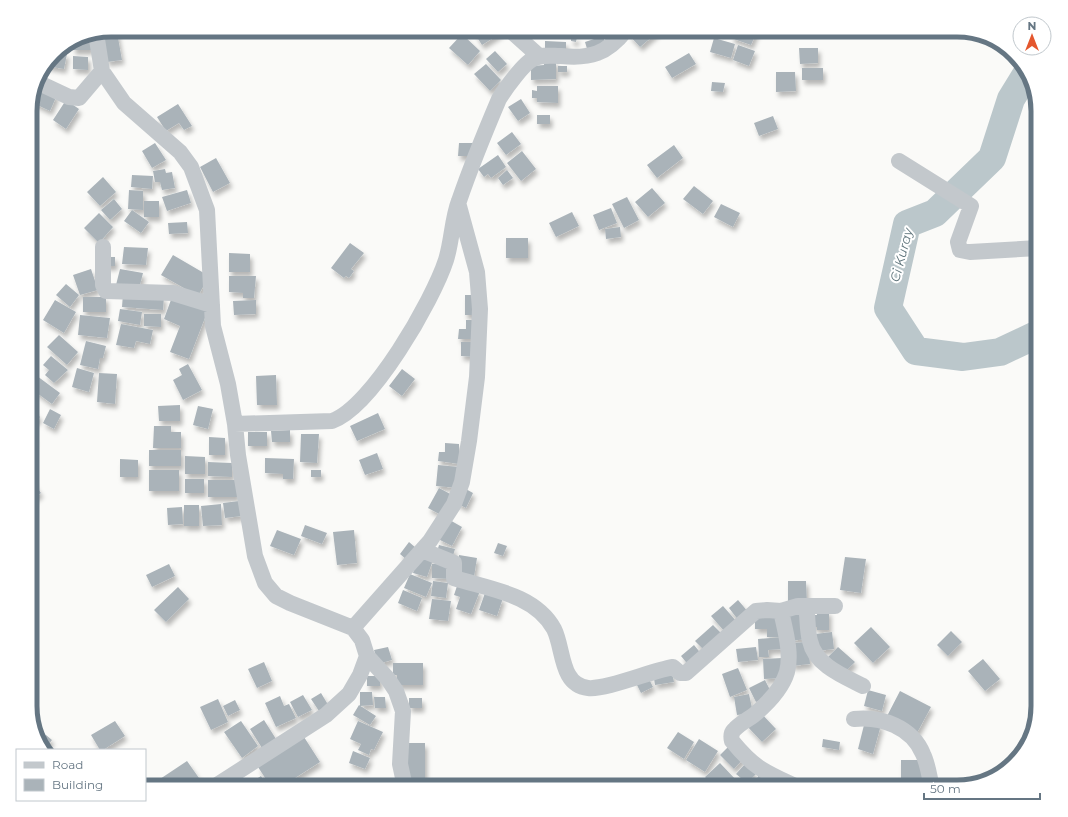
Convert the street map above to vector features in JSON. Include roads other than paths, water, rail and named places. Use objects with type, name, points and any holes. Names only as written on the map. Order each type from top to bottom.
[{"type":"street","points":[[518,37],[540,56]]},
{"type":"street","points":[[235,424],[332,421],[340,418],[365,394],[392,362],[426,305],[447,258],[458,203],[499,99],[532,59],[543,55],[578,58],[588,57],[606,50],[619,37]]},
{"type":"street","points":[[97,38],[102,71],[124,104],[180,152],[191,167],[207,210],[211,251],[213,326],[228,384],[235,424],[238,455],[258,568],[265,583],[276,596],[353,628],[362,640],[367,656],[388,679],[396,691],[403,711],[400,764],[403,780]]},
{"type":"street","points":[[42,84],[69,97],[79,98],[102,71]]},
{"type":"street","points":[[899,161],[934,184],[964,201],[972,208],[958,242],[960,250],[970,252],[1031,248]]},
{"type":"street","points":[[353,628],[422,550],[454,504],[462,482],[467,456],[477,377],[480,309],[479,289],[472,253],[458,203]]},
{"type":"street","points":[[103,247],[103,285],[106,291],[173,293],[212,305]]},
{"type":"street","points":[[422,550],[454,562],[454,578],[511,594],[541,613],[554,629],[570,679],[578,686],[588,688],[603,687],[673,666],[680,673],[686,673],[756,612],[767,610],[781,611],[792,607],[835,606]]},
{"type":"street","points":[[806,606],[810,640],[818,656],[836,672],[863,686]]},
{"type":"street","points":[[781,611],[789,664],[784,680],[779,690],[755,714],[734,731],[731,738],[749,761],[761,770],[782,780]]},
{"type":"street","points":[[225,780],[326,715],[349,694],[360,675],[367,656]]},
{"type":"street","points":[[854,718],[868,717],[883,720],[906,732],[914,740],[924,755],[930,780]]},
{"type":"waterway","name":"Ci Kuray","points":[[1023,79],[1011,99],[992,158],[935,213],[907,224],[888,308],[916,351],[963,357],[1000,352],[1031,337]]}]
